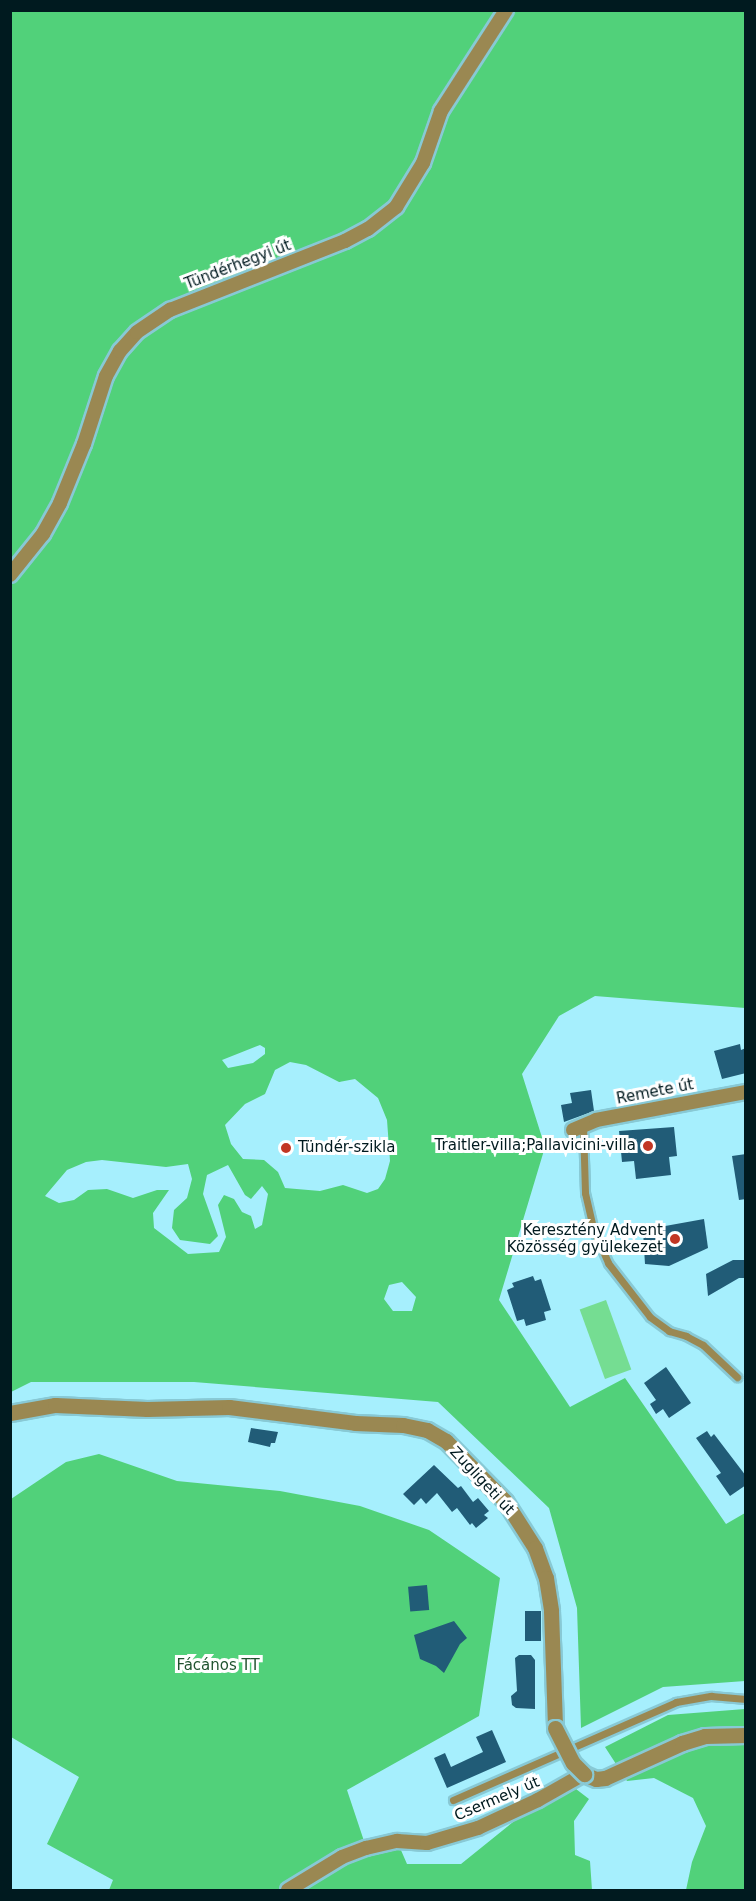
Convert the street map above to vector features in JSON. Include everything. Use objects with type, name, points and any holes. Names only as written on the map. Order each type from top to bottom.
[{"type":"street","name":"Tündérhegyi út","points":[[10,575],[43,534],[60,503],[84,444],[106,376],[120,351],[137,332],[170,310],[345,241],[368,229],[396,207],[423,163],[441,111],[506,10]]},
{"type":"street","name":"Remete út","points":[[578,1127],[596,1120],[746,1092]]},
{"type":"street","name":"Zugligeti út","points":[[10,1413],[55,1404],[147,1409],[229,1407],[355,1423],[403,1425],[427,1430],[446,1441],[505,1501],[535,1548],[546,1578],[551,1611],[555,1728],[573,1764],[584,1774]]},
{"type":"street","points":[[584,1774],[596,1779],[605,1778],[682,1743],[705,1736],[746,1735]]},
{"type":"street","name":"Csermely út","points":[[288,1890],[342,1857],[366,1848],[397,1842],[427,1843],[478,1828],[538,1800],[584,1774]]},
{"type":"lane","points":[[578,1127],[585,1193],[594,1231],[608,1263],[627,1291],[650,1317],[669,1331],[693,1339],[737,1377]]},
{"type":"lane","points":[[453,1800],[675,1702],[711,1696],[746,1699]]},
{"type":"green space","points":[[10,11],[745,11],[745,1008],[595,996],[559,1016],[522,1074],[545,1147],[499,1300],[570,1407],[625,1378],[726,1524],[745,1513],[745,1681],[663,1687],[581,1728],[577,1608],[549,1508],[438,1402],[194,1382],[31,1382],[11,1392]],"holes":[[[260,1045],[265,1048],[265,1054],[253,1063],[228,1068],[222,1060]],[[290,1062],[306,1065],[339,1082],[355,1079],[378,1098],[387,1120],[390,1161],[385,1179],[378,1189],[367,1193],[343,1185],[320,1191],[285,1188],[278,1172],[264,1160],[243,1159],[231,1144],[225,1125],[245,1104],[265,1094],[275,1070]],[[102,1160],[166,1167],[188,1164],[192,1179],[187,1198],[174,1210],[172,1228],[180,1240],[210,1244],[218,1236],[203,1194],[207,1175],[228,1165],[245,1195],[251,1199],[262,1186],[268,1194],[262,1225],[255,1229],[251,1216],[242,1212],[234,1199],[224,1195],[218,1205],[226,1237],[219,1252],[188,1254],[154,1228],[153,1213],[169,1190],[157,1190],[133,1198],[107,1189],[88,1190],[74,1200],[59,1203],[45,1196],[67,1170],[86,1162]],[[402,1282],[416,1297],[412,1311],[393,1311],[384,1299],[389,1285]]]},
{"type":"green space","points":[[606,1300],[631,1370],[605,1379],[580,1310]]},
{"type":"green space","name":"Fácános TT","points":[[99,1454],[177,1481],[280,1491],[360,1506],[429,1530],[500,1578],[479,1716],[347,1790],[366,1847],[397,1841],[407,1864],[461,1864],[518,1818],[576,1789],[589,1799],[574,1821],[575,1855],[590,1861],[592,1890],[109,1890],[113,1880],[47,1844],[79,1777],[11,1737],[11,1499],[66,1462]]},
{"type":"green space","points":[[745,1709],[745,1890],[686,1890],[692,1862],[706,1826],[693,1798],[654,1778],[627,1781],[605,1747],[668,1715]]},
{"type":"building","points":[[740,1044],[741,1050],[746,1048],[746,1073],[722,1079],[714,1051]]},
{"type":"building","points":[[591,1090],[594,1111],[564,1122],[561,1105],[572,1103],[570,1093]]},
{"type":"building","name":"Traitler-villa;Pallavicini-villa","points":[[674,1127],[677,1156],[669,1157],[671,1175],[636,1179],[634,1161],[622,1162],[619,1131]]},
{"type":"building","points":[[746,1154],[746,1199],[739,1200],[732,1156]]},
{"type":"building","name":"Keresztény Advent Közösség gyülekezet","points":[[704,1219],[708,1248],[669,1266],[645,1264],[643,1230]]},
{"type":"building","points":[[733,1260],[746,1260],[746,1278],[739,1278],[708,1296],[706,1274]]},
{"type":"building","points":[[533,1276],[535,1281],[541,1279],[551,1310],[544,1312],[546,1320],[526,1326],[524,1319],[517,1321],[507,1290],[514,1287],[512,1283]]},
{"type":"building","points":[[666,1367],[691,1403],[669,1418],[663,1409],[656,1414],[650,1404],[656,1400],[644,1383]]},
{"type":"building","points":[[251,1428],[278,1432],[275,1443],[271,1443],[270,1447],[248,1442]]},
{"type":"building","points":[[707,1431],[711,1437],[714,1434],[746,1476],[746,1485],[730,1496],[716,1476],[721,1473],[696,1438]]},
{"type":"building","points":[[434,1465],[458,1488],[461,1486],[473,1502],[478,1498],[489,1511],[484,1515],[488,1518],[476,1528],[472,1523],[470,1525],[457,1508],[452,1512],[437,1493],[426,1504],[421,1498],[414,1505],[403,1494]]},
{"type":"building","points":[[427,1585],[429,1610],[410,1612],[408,1587]]},
{"type":"building","points":[[525,1611],[541,1611],[541,1641],[525,1641]]},
{"type":"building","points":[[454,1621],[467,1638],[460,1644],[444,1673],[436,1666],[420,1659],[414,1635]]},
{"type":"building","points":[[519,1655],[531,1655],[535,1660],[535,1709],[516,1708],[512,1705],[511,1696],[517,1691],[515,1658]]},
{"type":"building","points":[[492,1730],[506,1762],[447,1788],[434,1758],[445,1753],[451,1767],[483,1752],[476,1737]]},
{"type":"place","name":"Traitler-villa;Pallavicini-villa","points":[[648,1146]]},
{"type":"place","name":"Tündér-szikla","points":[[286,1148]]},
{"type":"place","name":"Keresztény Advent Közösség gyülekezet","points":[[675,1239]]}]
